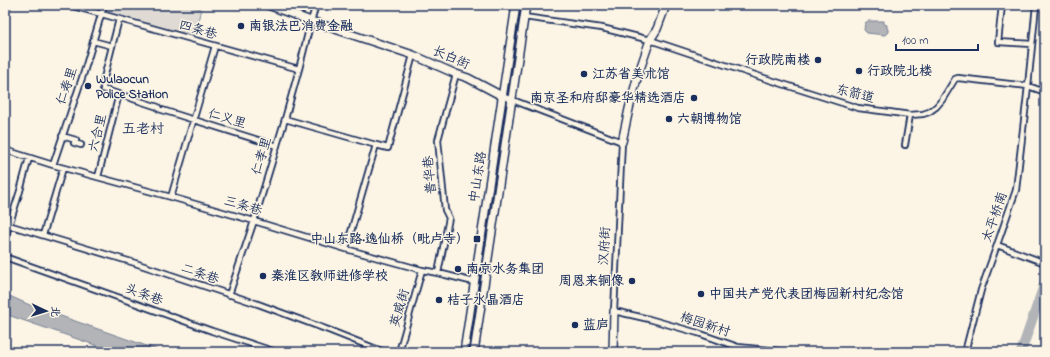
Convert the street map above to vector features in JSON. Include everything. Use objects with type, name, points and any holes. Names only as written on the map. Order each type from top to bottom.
[{"type":"main road","name":"长白街","points":[[268,5],[413,55],[468,78],[502,96]]},
{"type":"main road","name":"中山东路","points":[[464,352],[516,5]]},
{"type":"main road","name":"中山东路","points":[[474,352],[526,5]]},
{"type":"main road","points":[[622,142],[634,89],[650,40],[657,29],[666,5]]},
{"type":"main road","name":"汉府街","points":[[613,352],[614,312]]},
{"type":"main road","points":[[5,350],[12,352]]},
{"type":"street","points":[[5,13],[8,5]]},
{"type":"street","name":"四条巷","points":[[69,5],[299,69]]},
{"type":"street","name":"仁寿里","points":[[53,165],[104,5]]},
{"type":"street","name":"仁孝里","points":[[230,295],[277,146],[316,5]]},
{"type":"street","points":[[1002,5],[998,42],[1032,44]]},
{"type":"street","name":"太平桥南","points":[[965,352],[981,290],[1016,190],[1036,5]]},
{"type":"street","name":"东箭道","points":[[524,18],[602,28],[650,40],[858,108],[910,115],[923,114],[936,107],[955,79],[958,78],[1028,86],[1045,92]]},
{"type":"street","points":[[93,40],[112,46],[118,19]]},
{"type":"street","name":"仁义里","points":[[112,46],[104,78],[104,89],[158,107],[160,109],[277,146]]},
{"type":"street","points":[[171,197],[215,46]]},
{"type":"street","points":[[285,119],[388,148],[413,55]]},
{"type":"street","name":"普华巷","points":[[438,273],[449,218],[445,210],[438,140],[456,74]]},
{"type":"street","name":"六合里","points":[[98,178],[119,94]]},
{"type":"street","name":"长白街","points":[[502,96],[622,142]]},
{"type":"street","points":[[905,145],[910,115]]},
{"type":"street","points":[[62,136],[76,140],[74,143],[81,145]]},
{"type":"street","name":"汉府街","points":[[614,312],[622,142]]},
{"type":"street","points":[[346,249],[376,145]]},
{"type":"street","name":"三条巷","points":[[5,150],[98,178],[254,221],[346,249],[422,270],[474,282]]},
{"type":"street","points":[[5,238],[7,225],[20,191],[29,158]]},
{"type":"street","points":[[43,236],[63,168]]},
{"type":"street","name":"二条巷","points":[[7,225],[134,263],[230,295],[316,325],[384,352]]},
{"type":"street","points":[[997,245],[1043,262]]},
{"type":"street","name":"头条巷","points":[[5,258],[276,352]]},
{"type":"street","name":"英威街","points":[[399,352],[422,270]]},
{"type":"street","name":"梅园新村","points":[[614,312],[649,319],[698,333],[738,348],[790,352]]},
{"type":"shaded area","points":[[107,5],[188,5],[201,9],[194,37],[105,12]]},
{"type":"shaded area","points":[[868,21],[884,21],[884,24],[887,25],[888,32],[885,35],[867,33],[864,30],[865,23]]},
{"type":"shaded area","points":[[5,294],[32,306],[164,352],[115,352],[5,314]]},
{"type":"waterway","points":[[1021,352],[1045,282]]},
{"type":"place","name":"南银法巴消费金融","points":[[241,26]]},
{"type":"place","name":"行政院南楼","points":[[818,60]]},
{"type":"place","name":"行政院北楼","points":[[859,71]]},
{"type":"place","name":"江苏省美术馆","points":[[584,74]]},
{"type":"place","name":"Wulaocun Police Station","points":[[88,86]]},
{"type":"place","name":"南京圣和府邸豪华精选酒店","points":[[694,98]]},
{"type":"place","name":"六朝博物馆","points":[[669,119]]},
{"type":"place","name":"中山东路·逸仙桥（毗卢寺）","points":[[477,239]]},
{"type":"place","name":"南京水务集团","points":[[458,269]]},
{"type":"place","name":"秦淮区教师进修学校","points":[[263,276]]},
{"type":"place","name":"周恩来铜像","points":[[632,281]]},
{"type":"place","name":"中国共产党代表团梅园新村纪念馆","points":[[701,294]]},
{"type":"place","name":"桔子水晶酒店","points":[[439,300]]},
{"type":"place","name":"蓝庐","points":[[575,325]]},
{"type":"district","name":"五老村","points":[[143,129]]}]
